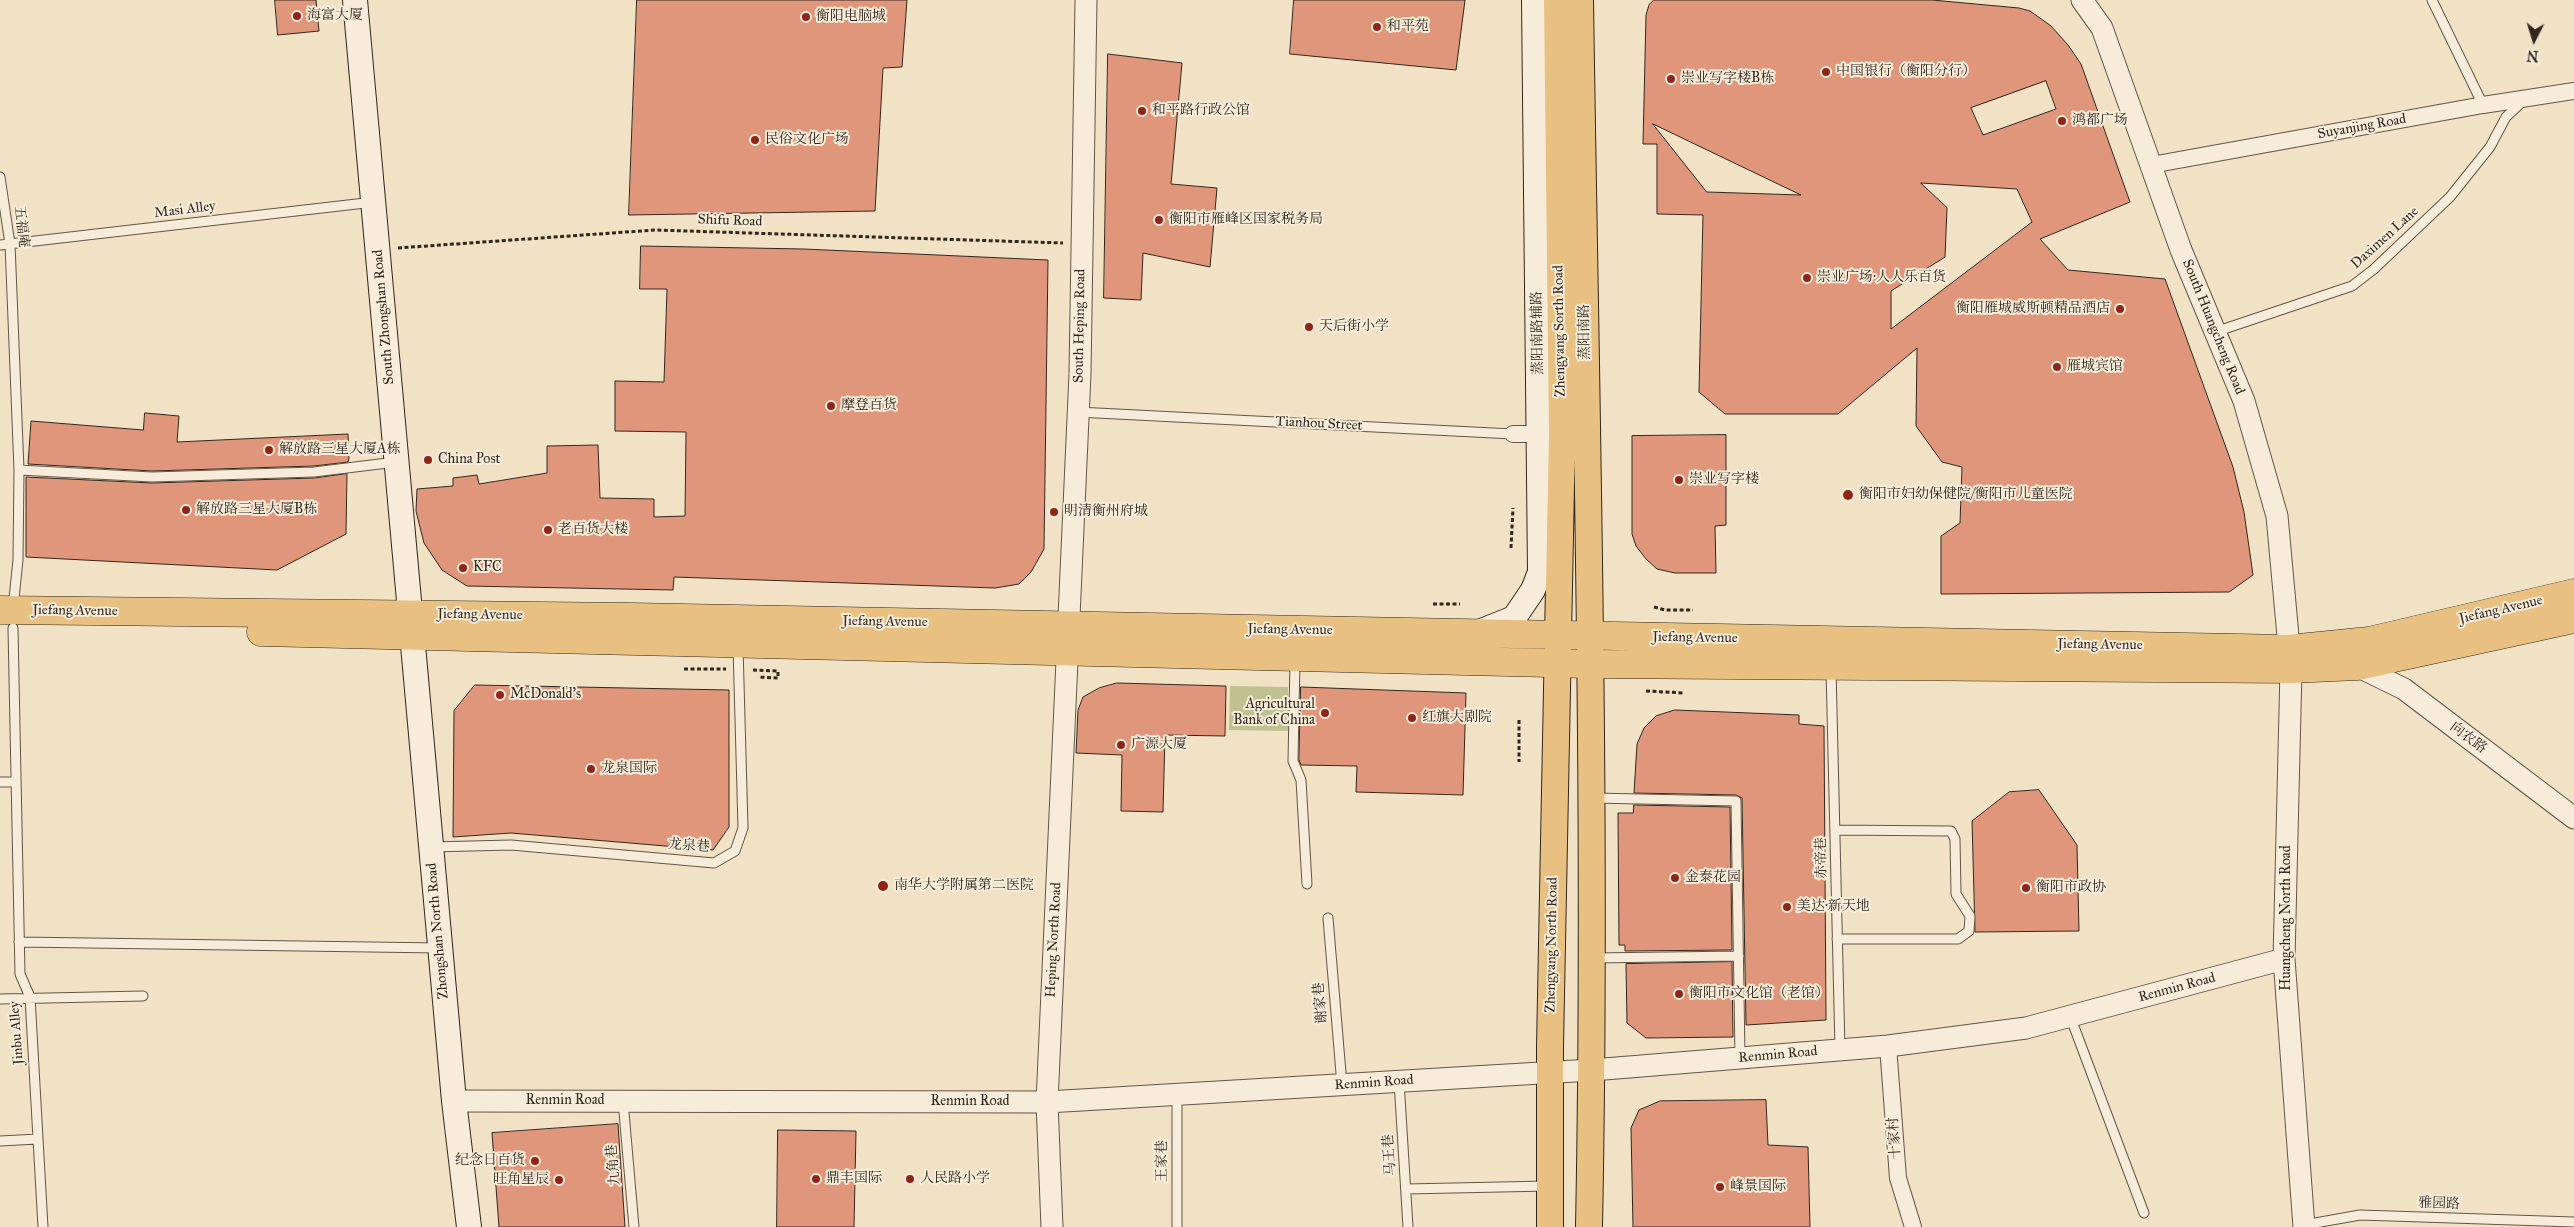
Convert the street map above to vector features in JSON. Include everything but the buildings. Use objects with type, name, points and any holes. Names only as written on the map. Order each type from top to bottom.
[{"type":"highway","name":"Jiefang Avenue","points":[[7,619],[410,625],[1067,639],[1295,658],[1590,664],[1831,665],[2290,659],[2574,593]]},
{"type":"highway","name":"Jiefang Avenue","points":[[410,625],[738,643],[1477,633],[2290,659],[2357,666],[2574,619]]},
{"type":"main road","name":"South Zhongshan Road","points":[[356,0],[410,625]]},
{"type":"main road","name":"蒸阳南路辅路","points":[[1477,633],[1514,618],[1533,590],[1540,572],[1550,434],[1534,0]]},
{"type":"main road","name":"Zhengyang Sorth Road","points":[[1556,0],[1550,434],[1558,635],[1556,662]]},
{"type":"main road","name":"蒸阳南路","points":[[1580,0],[1590,664]]},
{"type":"main road","name":"Zhongshan North Road","points":[[410,625],[454,1101],[469,1227]]},
{"type":"main road","name":"Zhengyang North Road","points":[[1550,1227],[1556,662]]},
{"type":"main road","points":[[1589,1227],[1592,1070],[1590,664]]},
{"type":"street","name":"South Heping Road","points":[[1067,639],[1077,412],[1086,0]]},
{"type":"street","name":"South Huangcheng Road","points":[[2082,0],[2102,28],[2181,250],[2244,401],[2277,516],[2290,659]]},
{"type":"street","name":"Suyanjing Road","points":[[2151,166],[2483,105],[2574,91]]},
{"type":"street","name":"Tianhou Street","points":[[1513,434],[1550,434]]},
{"type":"street","name":"Heping North Road","points":[[1052,1227],[1047,1102],[1067,639]]},
{"type":"street","name":"Huangcheng North Road","points":[[2290,659],[2284,959],[2304,1226]]},
{"type":"street","name":"向农路","points":[[2357,666],[2404,689],[2574,818]]},
{"type":"street","name":"Renmin Road","points":[[454,1101],[1047,1102],[1177,1096],[1592,1070],[1888,1046],[2026,1028],[2284,959]]},
{"type":"street","name":"十家村","points":[[1888,1046],[1898,1178],[1913,1227]]},
{"type":"lane","points":[[2432,0],[2483,105]]},
{"type":"lane","name":"Daximen Lane","points":[[2215,332],[2352,286],[2374,269],[2450,197],[2490,147],[2506,117],[2526,98]]},
{"type":"lane","name":"五福庵","points":[[0,176],[10,244],[19,470],[18,560],[7,619]]},
{"type":"lane","name":"Masi Alley","points":[[0,245],[374,202]]},
{"type":"lane","name":"Tianhou Street","points":[[1077,412],[1513,434]]},
{"type":"lane","points":[[19,470],[152,477],[314,472],[397,462]]},
{"type":"lane","name":"Jinbu Alley","points":[[7,619],[15,782],[20,974],[30,997],[43,1227]]},
{"type":"lane","name":"龙泉巷","points":[[431,847],[510,844],[714,863],[734,851],[743,828],[738,643]]},
{"type":"lane","points":[[1295,658],[1293,761],[1301,780],[1307,884]]},
{"type":"lane","name":"赤帝巷","points":[[1831,665],[1840,1050]]},
{"type":"lane","points":[[0,782],[15,782]]},
{"type":"lane","points":[[1590,798],[1736,801],[1740,1058]]},
{"type":"lane","points":[[1835,830],[1951,831],[1954,839],[1956,894],[1970,916],[1969,931],[1958,939],[1837,939]]},
{"type":"lane","name":"谢家巷","points":[[1328,918],[1342,1085]]},
{"type":"lane","points":[[19,942],[440,948]]},
{"type":"lane","points":[[1591,958],[1739,956]]},
{"type":"lane","points":[[0,999],[143,996]]},
{"type":"lane","points":[[2070,1016],[2144,1213]]},
{"type":"lane","name":"马王巷","points":[[1399,1081],[1408,1227]]},
{"type":"lane","name":"王家巷","points":[[1177,1096],[1177,1227]]},
{"type":"lane","name":"九角巷","points":[[623,1101],[634,1227]]},
{"type":"lane","points":[[0,1141],[38,1140]]},
{"type":"lane","points":[[1406,1189],[1550,1186]]},
{"type":"lane","name":"雅园路","points":[[2304,1226],[2360,1215],[2574,1222]]},
{"type":"path","name":"Shifu Road","points":[[378,250],[655,230],[1081,244]]},
{"type":"path","points":[[1511,548],[1513,508]]},
{"type":"path","points":[[1433,604],[1460,604]]},
{"type":"path","points":[[1654,607],[1665,610],[1693,610]]},
{"type":"path","points":[[684,669],[730,670]]},
{"type":"path","points":[[753,670],[778,671],[778,678],[758,677]]},
{"type":"path","points":[[1646,691],[1684,692]]},
{"type":"path","points":[[1519,720],[1519,762]]},
{"type":"green space","points":[[1230,686],[1288,687],[1288,731],[1229,730]]},
{"type":"place","name":"海富大厦","points":[[297,16]]},
{"type":"place","name":"衡阳电脑城","points":[[806,17]]},
{"type":"place","name":"和平苑","points":[[1377,27]]},
{"type":"place","name":"中国银行（衡阳分行）","points":[[1826,72]]},
{"type":"place","name":"崇业写字楼B栋","points":[[1671,79]]},
{"type":"place","name":"和平路行政公馆","points":[[1142,111]]},
{"type":"place","name":"鸿都广场","points":[[2062,121]]},
{"type":"place","name":"民俗文化广场","points":[[755,140]]},
{"type":"place","name":"衡阳市雁峰区国家税务局","points":[[1159,220]]},
{"type":"place","name":"崇业广场·人人乐百货","points":[[1807,278]]},
{"type":"place","name":"衡阳雁城威斯顿精品酒店","points":[[2120,309]]},
{"type":"place","name":"天后街小学","points":[[1309,327]]},
{"type":"place","name":"雁城宾馆","points":[[2057,367]]},
{"type":"place","name":"摩登百货","points":[[831,406]]},
{"type":"place","name":"解放路三星大厦A栋","points":[[269,450]]},
{"type":"place","name":"China Post","points":[[428,460]]},
{"type":"place","name":"崇业写字楼","points":[[1679,480]]},
{"type":"place","name":"衡阳市妇幼保健院/衡阳市儿童医院","points":[[1848,495]]},
{"type":"place","name":"解放路三星大厦B栋","points":[[186,510]]},
{"type":"place","name":"明清衡州府城","points":[[1054,512]]},
{"type":"place","name":"老百货大楼","points":[[548,530]]},
{"type":"place","name":"KFC","points":[[463,568]]},
{"type":"place","name":"McDonald's","points":[[500,695]]},
{"type":"place","name":"Agricultural Bank of China","points":[[1325,713]]},
{"type":"place","name":"红旗大剧院","points":[[1412,718]]},
{"type":"place","name":"广源大厦","points":[[1121,745]]},
{"type":"place","name":"龙泉国际","points":[[591,769]]},
{"type":"place","name":"金泰花园","points":[[1675,878]]},
{"type":"place","name":"南华大学附属第二医院","points":[[883,886]]},
{"type":"place","name":"衡阳市政协","points":[[2026,888]]},
{"type":"place","name":"美达·新天地","points":[[1787,907]]},
{"type":"place","name":"衡阳市文化馆（老馆）","points":[[1679,994]]},
{"type":"place","name":"纪念日百货","points":[[535,1161]]},
{"type":"place","name":"鼎丰国际","points":[[816,1179]]},
{"type":"place","name":"人民路小学","points":[[910,1179]]},
{"type":"place","name":"旺角星辰","points":[[559,1180]]},
{"type":"place","name":"峰景国际","points":[[1720,1187]]}]
